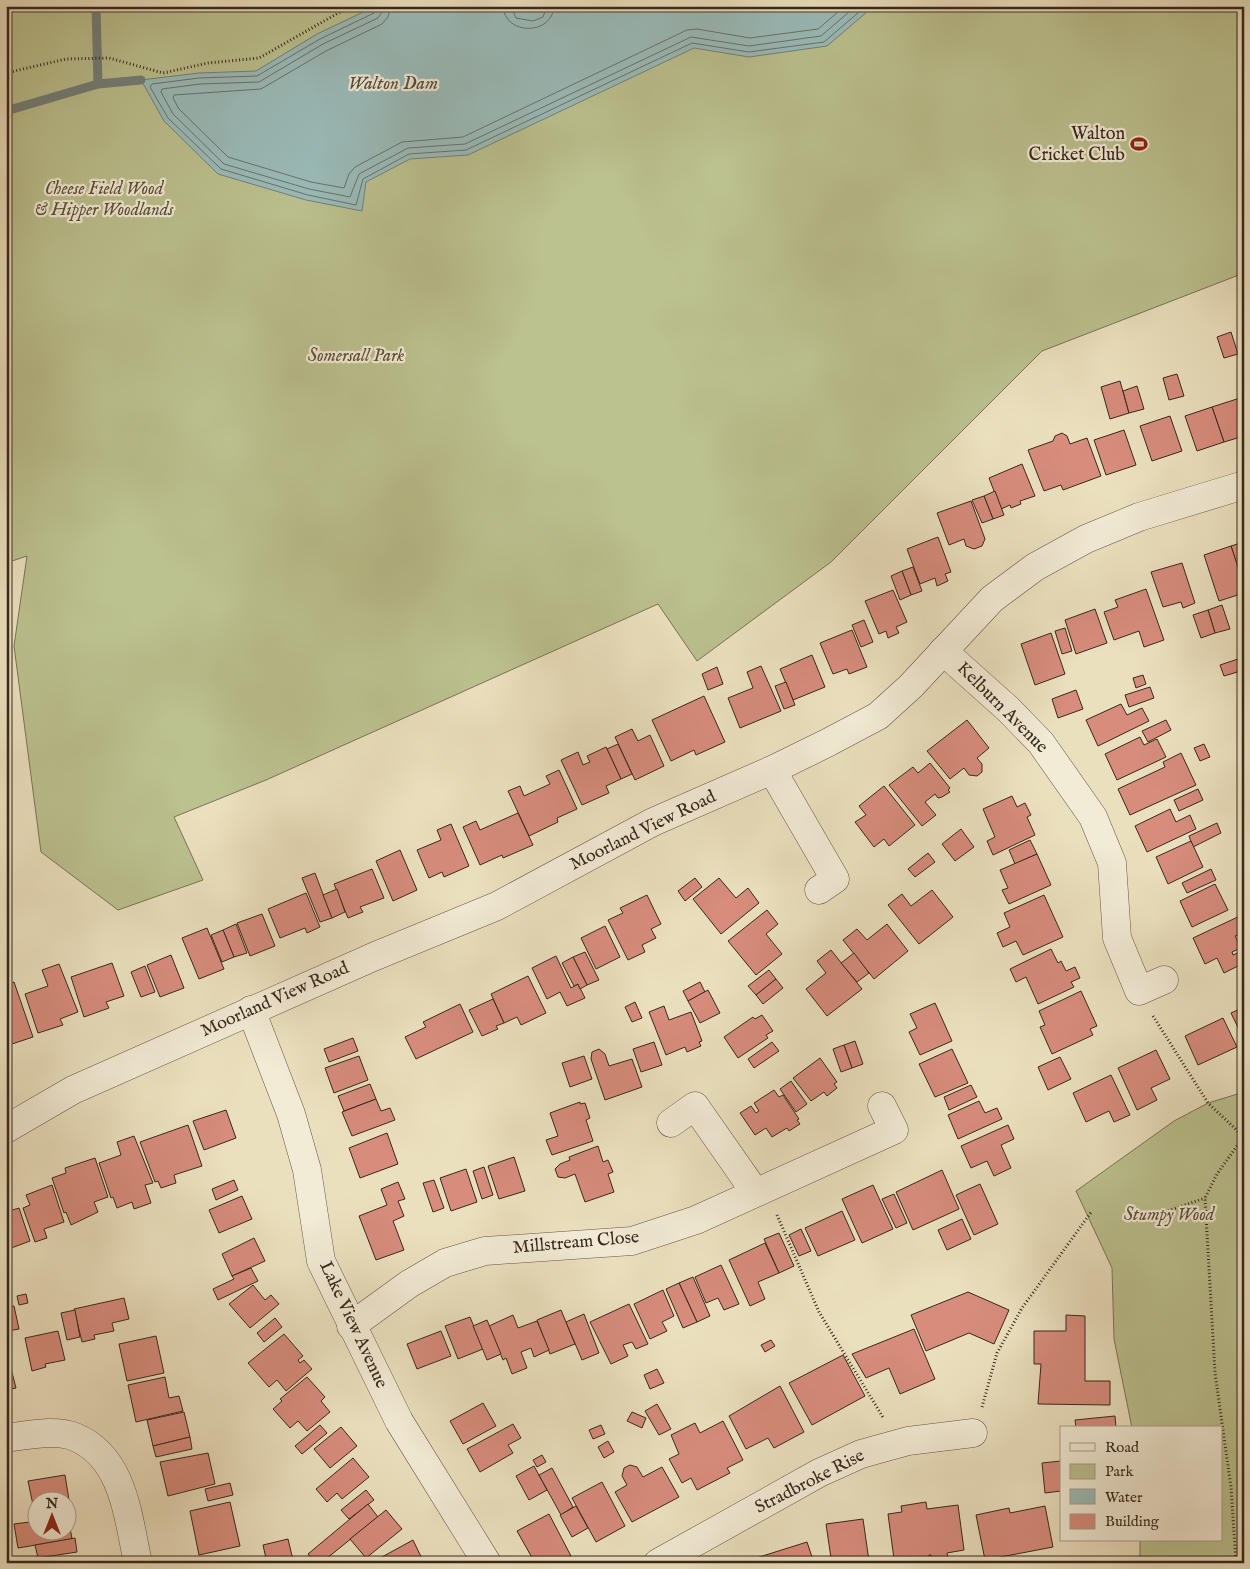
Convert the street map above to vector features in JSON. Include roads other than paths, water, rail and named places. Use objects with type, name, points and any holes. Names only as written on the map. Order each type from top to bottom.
[{"type":"street","name":"Moorland View Road","points":[[6,1129],[73,1090],[251,1010],[497,906],[653,822],[772,770],[878,716],[911,686],[992,599],[1035,567],[1086,539],[1139,517],[1244,485]]},
{"type":"street","name":"Kelburn Avenue","points":[[943,651],[1008,709],[1041,743],[1093,817],[1112,863],[1117,938],[1139,992],[1164,980]]},
{"type":"street","points":[[772,770],[836,879],[819,890]]},
{"type":"street","name":"Lake View Avenue","points":[[251,1010],[291,1114],[307,1170],[320,1261],[350,1326],[399,1421],[487,1563]]},
{"type":"street","points":[[672,1123],[695,1106],[760,1190]]},
{"type":"street","name":"Millstream Close","points":[[350,1326],[409,1284],[445,1263],[485,1251],[632,1241],[696,1220],[894,1130],[882,1106]]},
{"type":"street","points":[[6,1438],[39,1432],[74,1436],[103,1456],[121,1487],[138,1563]]},
{"type":"street","name":"Stradbroke Rise","points":[[658,1563],[819,1473],[860,1454],[908,1441],[973,1434]]},
{"type":"water","name":"Walton Dam","points":[[376,6],[487,6],[532,9],[546,6],[874,6],[827,46],[749,57],[694,48],[468,155],[410,159],[366,182],[362,211],[306,200],[218,174],[164,121],[141,80],[199,73],[256,71],[317,34]]},
{"type":"waterway","points":[[96,6],[98,84]]},
{"type":"waterway","points":[[6,111],[98,84],[141,80]]},
{"type":"place","name":"Walton Cricket Club","points":[[1139,144]]},
{"type":"park label","name":"Cheese Field Wood & Hipper Woodlands","points":[[104,199]]},
{"type":"park label","name":"Somersall Park","points":[[356,356]]},
{"type":"park label","name":"Stumpy Wood","points":[[1169,1215]]}]
